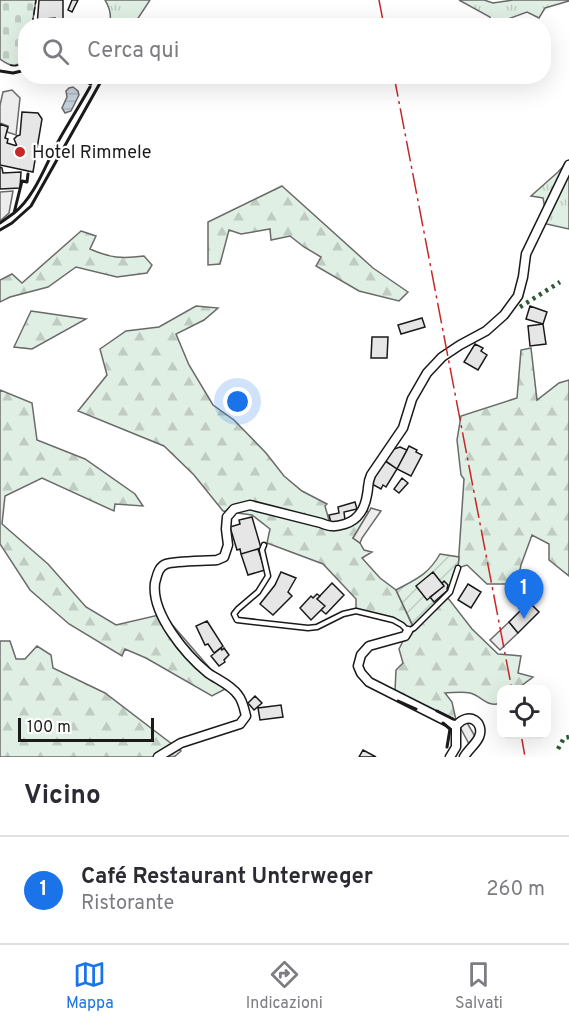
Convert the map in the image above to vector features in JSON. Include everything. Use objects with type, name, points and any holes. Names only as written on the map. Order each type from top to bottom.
[{"type":"street","points":[[158,757],[181,743],[240,724],[246,716],[238,694],[192,658],[178,642],[163,618],[154,588],[159,568],[167,563],[217,560],[224,557],[228,545],[225,529],[227,517],[234,509],[250,505],[330,527],[351,522],[361,513],[368,495],[367,484],[403,428],[412,399],[427,373],[442,357],[486,330],[504,315],[518,296],[526,254],[569,165]]},
{"type":"street","points":[[411,629],[405,636],[369,646],[361,655],[358,666],[361,673],[369,682],[456,726]]},
{"type":"street","points":[[450,757],[456,747],[456,726],[461,720],[467,718],[475,720],[481,734],[464,757]]},
{"type":"lane","points":[[264,545],[262,550],[267,576],[258,592],[234,614],[237,620],[308,628],[317,627],[356,610],[393,620],[411,629],[450,592],[458,568]]},
{"type":"green space","points":[[0,0],[36,0],[33,18],[18,18],[18,65],[10,65],[0,59]]},
{"type":"green space","points":[[105,0],[150,0],[138,18],[110,18]]},
{"type":"green space","points":[[459,0],[484,0],[493,3],[513,0],[569,0],[545,8],[539,18],[527,12],[511,18],[490,17]]},
{"type":"green space","points":[[569,160],[569,229],[542,223],[543,198],[531,196]]},
{"type":"green space","points":[[282,186],[373,268],[408,292],[399,301],[359,291],[316,266],[321,257],[290,236],[271,240],[270,229],[241,234],[229,230],[220,264],[208,265],[208,222]]},
{"type":"green space","points":[[81,231],[96,236],[90,249],[116,257],[144,256],[152,265],[147,273],[117,277],[76,267],[48,287],[0,302],[0,280],[12,274],[22,283]]},
{"type":"green space","points":[[196,306],[218,308],[204,320],[176,334],[189,365],[213,405],[234,420],[266,453],[284,476],[302,491],[327,504],[325,506],[330,524],[337,527],[362,510],[369,512],[353,538],[364,550],[372,552],[362,558],[380,578],[396,590],[414,629],[448,598],[472,629],[498,654],[521,656],[518,673],[533,677],[522,685],[497,685],[496,704],[488,703],[470,693],[445,693],[452,702],[456,720],[395,691],[396,670],[403,663],[399,649],[408,631],[393,620],[356,611],[356,599],[323,564],[267,543],[270,529],[252,515],[223,511],[194,475],[164,446],[78,411],[107,375],[100,349],[126,331],[159,327]]},
{"type":"green space","points":[[31,311],[86,319],[32,349],[14,347]]},
{"type":"green space","points":[[531,348],[537,400],[559,383],[569,380],[569,576],[549,560],[549,544],[532,535],[517,584],[487,584],[467,565],[458,568],[464,479],[461,475],[457,440],[461,416],[517,398],[521,350]]},
{"type":"green space","points":[[0,390],[32,403],[37,440],[85,459],[135,494],[143,506],[115,504],[114,511],[42,478],[5,496],[2,524],[48,564],[86,607],[116,625],[163,614],[227,688],[212,696],[146,658],[125,649],[122,656],[69,624],[30,590],[0,544]]},
{"type":"green space","points":[[440,554],[459,557],[450,592],[414,628],[396,590],[426,572]]},
{"type":"green space","points":[[0,641],[10,641],[16,659],[25,659],[37,646],[51,655],[53,668],[105,693],[181,751],[174,757],[0,757]]},
{"type":"shaded area","points":[[73,87],[79,95],[71,111],[65,113],[62,108],[67,97],[66,91]]},
{"type":"shaded area","points":[[12,90],[20,98],[16,135],[7,132],[8,126],[0,123],[3,92]]},
{"type":"shaded area","points":[[13,191],[9,213],[0,221],[0,192]]},
{"type":"shaded area","points":[[371,508],[381,511],[360,543],[353,538]]},
{"type":"shaded area","points":[[509,622],[518,633],[500,650],[490,640]]},
{"type":"shaded area","points":[[466,721],[476,738],[469,744],[460,727]]},
{"type":"building","points":[[39,0],[63,0],[63,18],[38,18]]},
{"type":"building","points":[[72,0],[78,0],[72,12],[68,10]]},
{"type":"building","points":[[22,112],[38,113],[42,119],[33,172],[0,165],[0,124],[8,127],[5,138],[8,139],[7,143],[17,146],[14,139],[20,135]]},
{"type":"building","points":[[0,167],[3,173],[21,172],[20,188],[0,189]]},
{"type":"building","points":[[530,306],[547,312],[543,324],[526,319]]},
{"type":"building","points":[[422,318],[425,327],[401,334],[398,325]]},
{"type":"building","points":[[543,324],[546,344],[530,346],[528,326]]},
{"type":"building","points":[[372,337],[388,337],[387,358],[371,358]]},
{"type":"building","points":[[475,344],[483,348],[481,351],[487,355],[478,370],[464,362]]},
{"type":"building","points":[[409,446],[422,455],[411,476],[397,469]]},
{"type":"building","points":[[400,447],[407,450],[397,469],[385,461],[391,450]]},
{"type":"building","points":[[383,459],[397,469],[386,487],[383,485],[381,489],[370,483]]},
{"type":"building","points":[[402,478],[408,483],[399,493],[394,489]]},
{"type":"building","points":[[355,502],[357,509],[344,512],[345,520],[331,523],[329,515],[339,513],[338,507]]},
{"type":"building","points":[[252,517],[261,548],[241,554],[240,549],[237,550],[230,527],[240,524],[239,520]]},
{"type":"building","points":[[258,549],[265,570],[248,575],[241,554]]},
{"type":"building","points":[[281,572],[296,578],[288,592],[292,596],[273,615],[260,604],[275,585]]},
{"type":"building","points":[[433,572],[444,586],[427,600],[416,586]]},
{"type":"building","points":[[444,581],[448,585],[448,590],[434,602],[430,597],[444,586],[442,583]]},
{"type":"building","points":[[332,583],[344,595],[326,614],[321,610],[325,606],[317,599]]},
{"type":"building","points":[[468,584],[481,592],[471,608],[458,600]]},
{"type":"building","points":[[317,594],[320,596],[317,599],[325,606],[311,620],[300,608],[311,596],[313,598]]},
{"type":"building","points":[[529,602],[539,612],[518,633],[509,622]]},
{"type":"building","points":[[207,621],[223,646],[214,653],[208,644],[205,645],[196,626]]},
{"type":"building","points":[[221,648],[222,650],[224,648],[229,655],[219,666],[211,656]]},
{"type":"building","points":[[255,696],[262,703],[254,710],[248,703]]},
{"type":"building","points":[[281,705],[283,717],[260,720],[258,708]]},
{"type":"building","points":[[363,750],[376,757],[359,757]]},
{"type":"hedge","points":[[520,307],[560,282]]},
{"type":"hedge","points":[[558,749],[564,738],[569,737]]},
{"type":"fence","points":[[33,18],[36,0]]},
{"type":"fence","points":[[10,65],[18,64]]},
{"type":"wall","points":[[0,71],[18,72]]},
{"type":"wall","points":[[0,230],[12,223],[31,206],[100,84]]},
{"type":"wall","points":[[14,213],[34,189],[90,87]]},
{"type":"wall","points":[[0,223],[14,213],[22,181],[27,182],[28,174]]},
{"type":"wall","points":[[398,701],[416,709]]},
{"type":"wall","points":[[437,711],[453,719]]},
{"type":"wall","points":[[443,723],[450,729],[447,747]]},
{"type":"power","points":[[379,0],[382,18]]},
{"type":"power","points":[[396,84],[511,685]]},
{"type":"power","points":[[522,739],[525,757]]},
{"type":"place","name":"Hotel Rimmele","points":[[20,152]]},
{"type":"place","name":"Café Restaurant Unterweger","points":[[524,619]]}]
